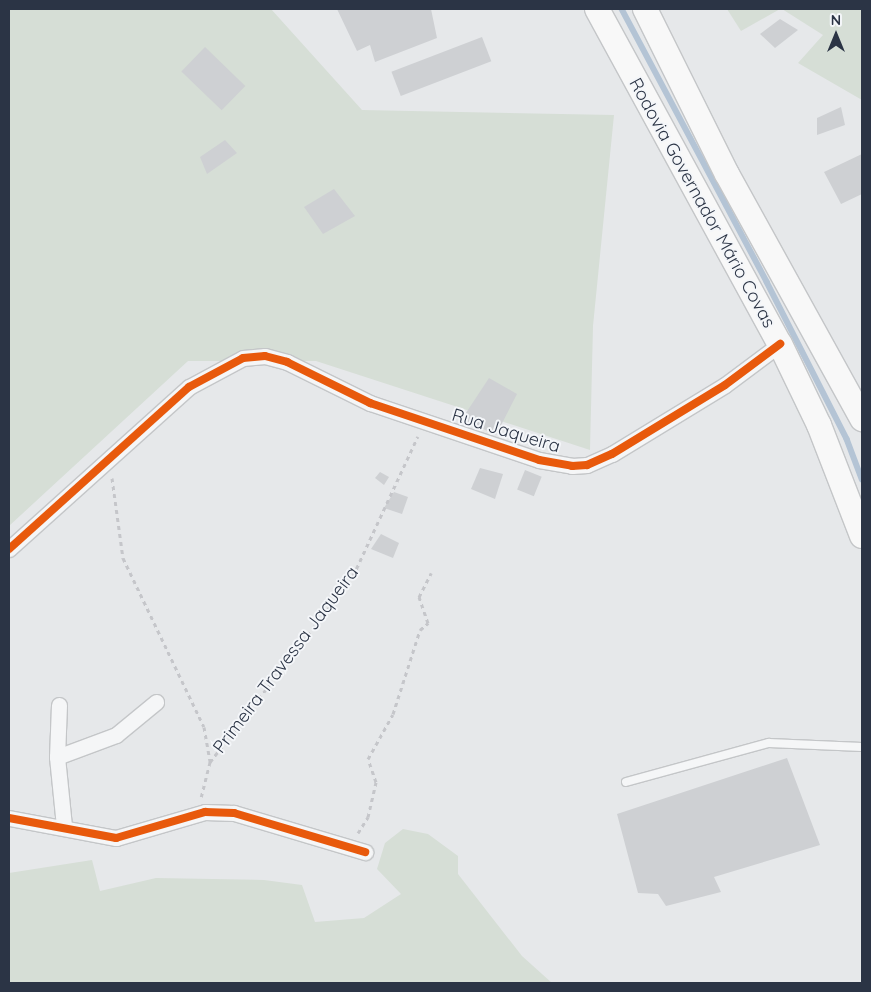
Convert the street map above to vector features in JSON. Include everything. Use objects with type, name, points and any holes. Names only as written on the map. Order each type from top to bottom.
[{"type":"highway","name":"Rodovia Governador Mário Covas","points":[[597,9],[780,344],[819,425],[862,536]]},
{"type":"highway","name":"Rodovia Governador Mário Covas","points":[[645,9],[727,174],[862,419]]},
{"type":"street","name":"Rua Jaqueira","points":[[9,549],[189,387],[234,362],[252,355],[287,362],[370,403],[539,460],[587,465],[717,390],[780,344]]},
{"type":"street","points":[[57,757],[116,735],[156,702]]},
{"type":"street","points":[[59,705],[57,757],[64,826]]},
{"type":"street","points":[[9,818],[64,826],[85,835],[116,838],[197,815],[234,813],[365,852]]},
{"type":"lane","points":[[626,782],[770,743],[862,747]]},
{"type":"path","points":[[109,458],[123,558],[204,726],[210,762],[197,815]]},
{"type":"path","points":[[349,847],[368,817],[376,782],[368,759],[393,714],[420,630],[428,623],[419,597],[431,573]]},
{"type":"shaded area","points":[[9,9],[271,9],[362,110],[614,115],[593,326],[590,450],[316,361],[188,361],[9,526]]},
{"type":"shaded area","points":[[727,9],[780,9],[741,31]]},
{"type":"shaded area","points":[[782,9],[862,9],[862,100],[798,63],[823,35]]},
{"type":"shaded area","points":[[403,829],[428,834],[458,856],[458,874],[522,956],[552,983],[9,983],[9,873],[92,860],[100,891],[156,878],[264,880],[302,885],[315,922],[364,918],[401,894],[377,869],[385,843]]},
{"type":"building","points":[[337,9],[431,9],[437,38],[375,62],[370,45],[357,51]]},
{"type":"building","points":[[780,19],[798,30],[775,48],[760,34]]},
{"type":"building","points":[[482,37],[491,61],[401,96],[391,72]]},
{"type":"building","points":[[205,47],[245,86],[222,110],[181,71]]},
{"type":"building","points":[[841,107],[845,125],[817,135],[817,118]]},
{"type":"building","points":[[225,140],[237,153],[207,174],[200,157]]},
{"type":"building","points":[[862,154],[862,194],[841,204],[824,172]]},
{"type":"building","points":[[334,189],[355,216],[323,234],[304,207]]},
{"type":"building","points":[[489,378],[517,394],[496,435],[462,419]]},
{"type":"building","points":[[480,468],[503,474],[495,499],[471,489]]},
{"type":"building","points":[[525,470],[542,477],[534,496],[517,489]]},
{"type":"building","points":[[380,472],[389,477],[384,485],[375,478]]},
{"type":"building","points":[[394,492],[408,497],[402,514],[384,508]]},
{"type":"building","points":[[381,534],[399,543],[393,558],[371,549]]},
{"type":"building","points":[[787,758],[820,845],[714,877],[721,892],[666,906],[658,894],[638,893],[617,814]]},
{"type":"waterway","points":[[622,9],[767,282],[847,439],[862,479]]},
{"type":"cycle path","points":[[9,549],[189,387],[243,358],[265,356],[287,362],[370,403],[539,460],[572,466],[587,465],[612,454],[725,385],[780,344]]},
{"type":"cycle path","points":[[9,818],[116,838],[205,812],[234,813],[365,852]]}]
